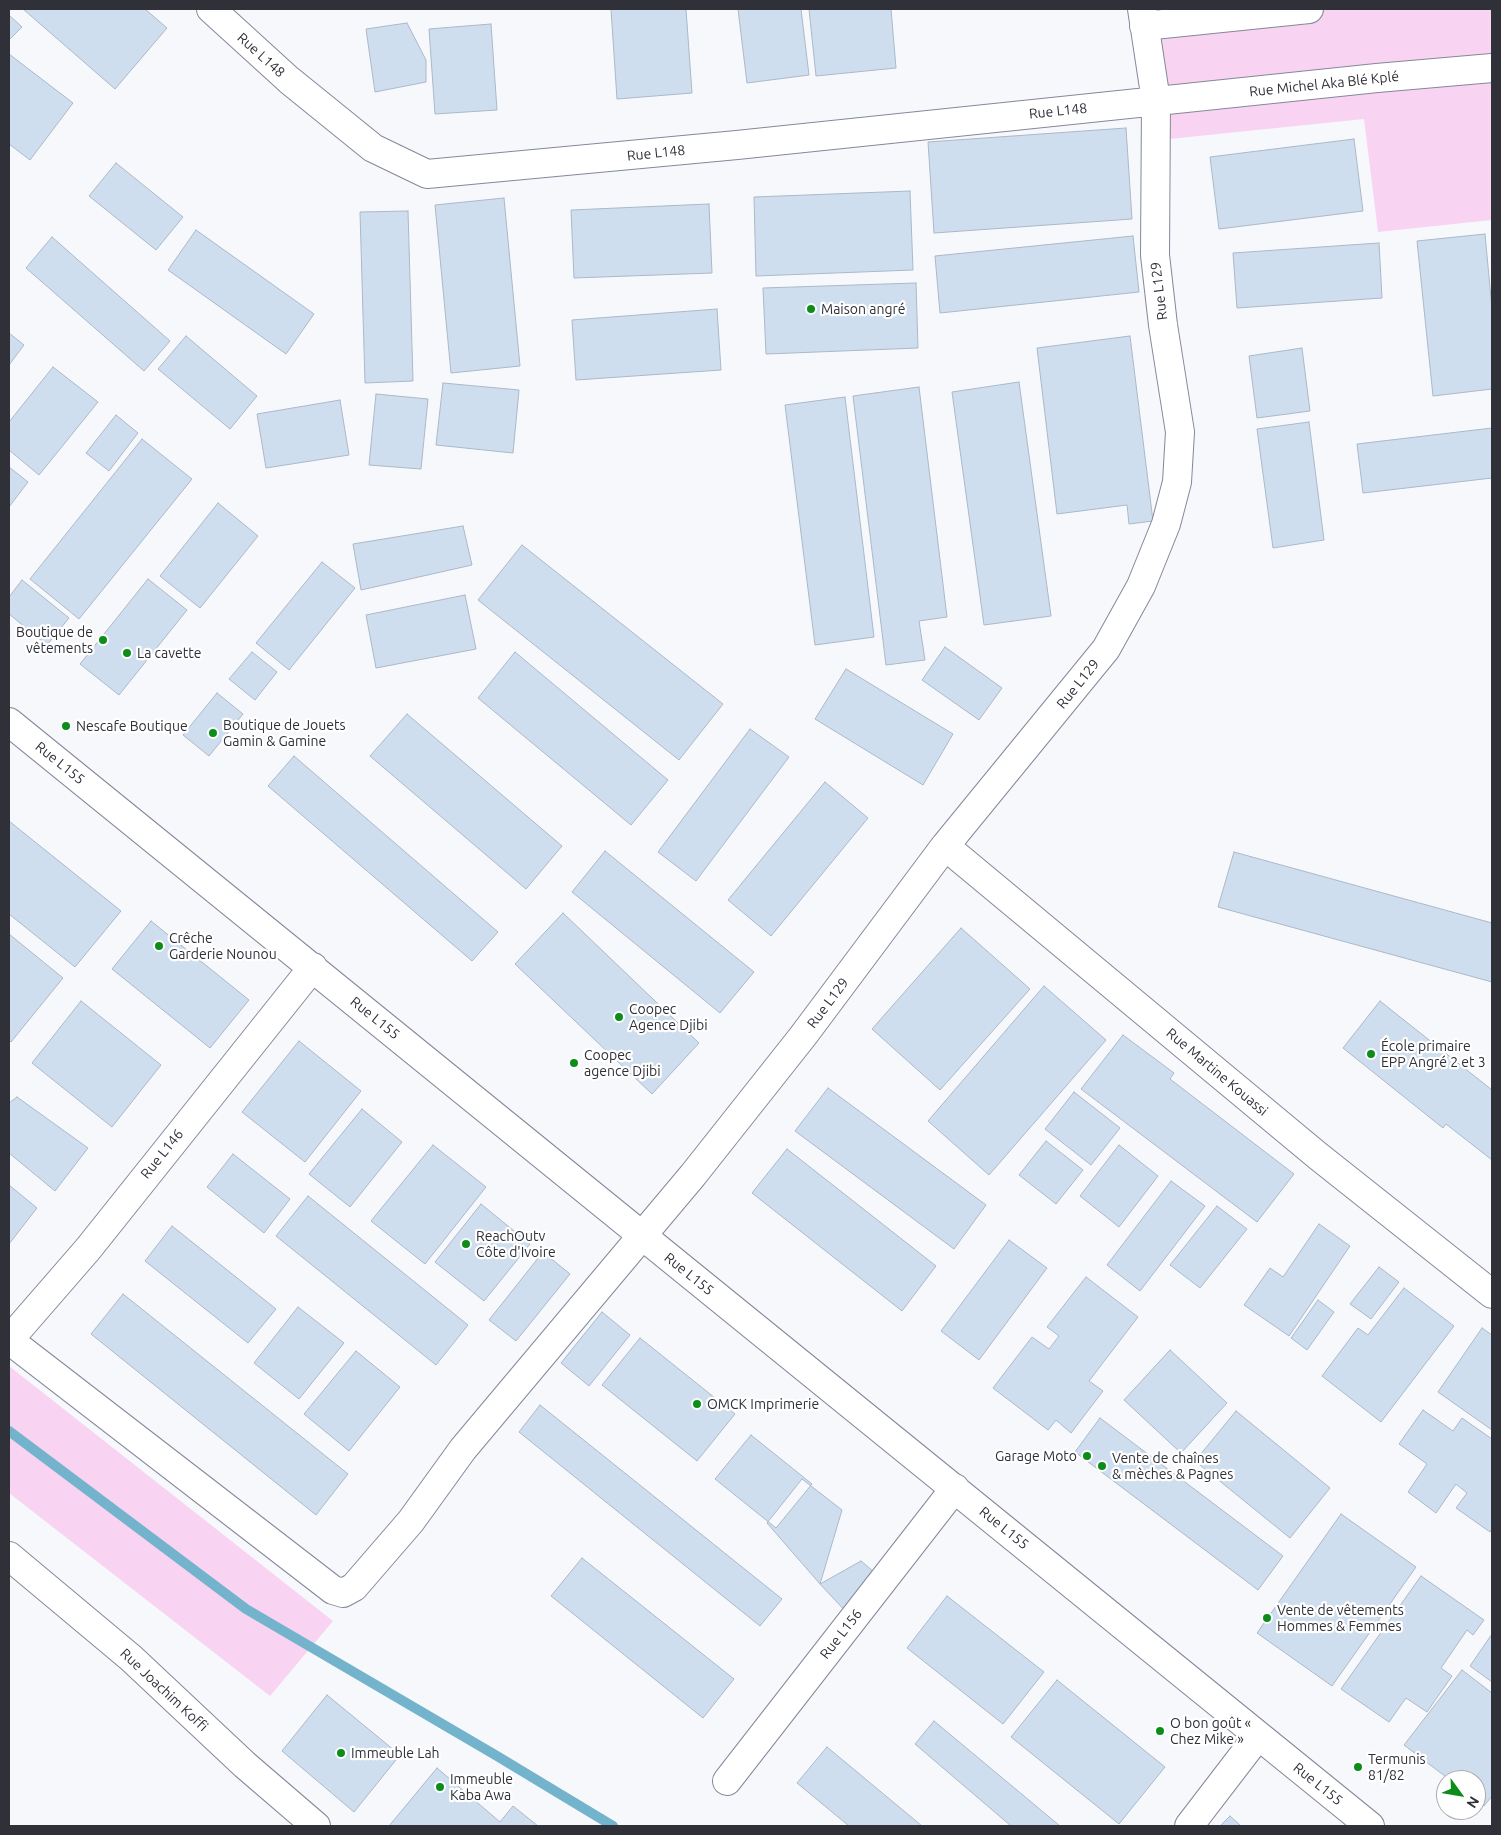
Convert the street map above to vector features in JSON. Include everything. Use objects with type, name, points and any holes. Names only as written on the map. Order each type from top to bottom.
[{"type":"street","name":"Rue L148","points":[[211,9],[289,80],[373,148],[427,174],[708,148],[1156,101]]},
{"type":"street","points":[[1143,18],[1165,25],[1310,9]]},
{"type":"street","name":"Rue L129","points":[[9,1340],[333,1590],[343,1593],[354,1587],[411,1521],[463,1450],[693,1175],[804,1036],[945,846],[1106,649],[1141,586],[1166,524],[1177,482],[1180,432],[1154,255],[1156,101],[1143,18]]},
{"type":"street","name":"Rue Michel Aka Blé Kplé","points":[[1156,101],[1492,68]]},
{"type":"street","name":"Rue L155","points":[[9,722],[1370,1826]]},
{"type":"street","name":"Rue Martine Kouassi","points":[[945,846],[1318,1156],[1492,1294]]},
{"type":"street","name":"Rue L146","points":[[9,1340],[88,1249],[313,967]]},
{"type":"street","name":"Rue L156","points":[[727,1781],[955,1488]]},
{"type":"street","name":"Rue Joachim Koffi","points":[[9,1556],[131,1658],[245,1765],[316,1826]]},
{"type":"street","points":[[1189,1826],[1258,1736]]},
{"type":"shaded area","points":[[1138,9],[1492,9],[1492,220],[1378,232],[1364,119],[1150,141]]},
{"type":"shaded area","points":[[9,1366],[333,1621],[270,1696],[9,1493]]},
{"type":"building","points":[[23,9],[145,9],[167,28],[115,89]]},
{"type":"building","points":[[611,9],[686,9],[692,93],[617,99]]},
{"type":"building","points":[[738,9],[801,9],[809,75],[747,83]]},
{"type":"building","points":[[809,9],[891,9],[896,68],[816,76]]},
{"type":"building","points":[[9,15],[22,27],[9,40]]},
{"type":"building","points":[[407,23],[426,60],[426,82],[375,92],[366,29]]},
{"type":"building","points":[[491,24],[497,110],[435,114],[429,29]]},
{"type":"building","points":[[9,54],[73,103],[30,160],[9,144]]},
{"type":"building","points":[[1126,128],[1132,219],[934,233],[928,142]]},
{"type":"building","points":[[1354,139],[1363,211],[1219,229],[1210,157]]},
{"type":"building","points":[[116,163],[183,217],[156,250],[89,196]]},
{"type":"building","points":[[910,191],[913,270],[756,276],[754,197]]},
{"type":"building","points":[[504,198],[520,366],[451,373],[435,205]]},
{"type":"building","points":[[709,204],[712,273],[574,278],[571,210]]},
{"type":"building","points":[[408,211],[413,381],[365,383],[360,212]]},
{"type":"building","points":[[196,230],[314,314],[286,354],[168,270]]},
{"type":"building","points":[[1485,234],[1492,309],[1492,389],[1433,396],[1417,241]]},
{"type":"building","points":[[1133,236],[1139,292],[940,313],[935,256]]},
{"type":"building","points":[[52,237],[170,341],[144,371],[26,268]]},
{"type":"building","points":[[1379,243],[1382,298],[1237,308],[1233,253]]},
{"type":"building","points":[[916,283],[918,348],[766,354],[763,288]]},
{"type":"building","points":[[717,309],[721,370],[576,380],[572,320]]},
{"type":"building","points":[[9,333],[24,345],[9,365]]},
{"type":"building","points":[[186,336],[257,396],[230,429],[158,369]]},
{"type":"building","points":[[1130,336],[1153,521],[1129,524],[1127,505],[1057,514],[1037,348]]},
{"type":"building","points":[[1302,348],[1310,411],[1257,418],[1249,356]]},
{"type":"building","points":[[53,367],[98,402],[39,475],[9,450],[9,422]]},
{"type":"building","points":[[1019,382],[1051,616],[984,625],[952,392]]},
{"type":"building","points":[[443,383],[519,390],[513,453],[436,445]]},
{"type":"building","points":[[919,387],[947,617],[919,621],[925,660],[886,665],[853,396]]},
{"type":"building","points":[[376,394],[428,399],[421,469],[369,465]]},
{"type":"building","points":[[845,397],[874,637],[815,645],[785,405]]},
{"type":"building","points":[[340,400],[349,455],[266,468],[257,414]]},
{"type":"building","points":[[116,415],[138,433],[109,471],[86,453]]},
{"type":"building","points":[[1309,422],[1324,540],[1273,548],[1257,429]]},
{"type":"building","points":[[1492,428],[1492,478],[1363,493],[1357,444]]},
{"type":"building","points":[[142,439],[192,479],[79,619],[30,579]]},
{"type":"building","points":[[9,467],[28,482],[9,507]]},
{"type":"building","points":[[218,503],[258,536],[200,608],[160,576]]},
{"type":"building","points":[[463,526],[472,565],[361,590],[353,544]]},
{"type":"building","points":[[522,545],[723,704],[679,760],[478,600]]},
{"type":"building","points":[[322,562],[355,588],[289,670],[256,643]]},
{"type":"building","points":[[148,579],[187,610],[119,695],[80,664]]},
{"type":"building","points":[[22,580],[69,618],[47,645],[9,614],[9,597]]},
{"type":"building","points":[[465,595],[476,649],[376,668],[366,615]]},
{"type":"building","points":[[945,647],[1002,688],[979,720],[922,680]]},
{"type":"building","points":[[252,652],[277,672],[255,700],[229,679]]},
{"type":"building","points":[[515,652],[668,780],[631,825],[478,698]]},
{"type":"building","points":[[846,669],[953,734],[923,785],[815,719]]},
{"type":"building","points":[[217,693],[243,714],[209,756],[183,735]]},
{"type":"building","points":[[407,714],[562,846],[526,889],[370,756]]},
{"type":"building","points":[[750,729],[789,757],[696,881],[658,852]]},
{"type":"building","points":[[294,756],[498,932],[472,961],[268,786]]},
{"type":"building","points":[[825,782],[868,818],[771,936],[728,900]]},
{"type":"building","points":[[9,821],[121,911],[75,967],[9,914]]},
{"type":"building","points":[[605,851],[754,972],[720,1013],[572,892]]},
{"type":"building","points":[[1234,852],[1492,923],[1492,982],[1218,907]]},
{"type":"building","points":[[563,913],[699,1043],[652,1094],[515,964]]},
{"type":"building","points":[[151,921],[249,1000],[210,1048],[112,969]]},
{"type":"building","points":[[961,928],[1030,989],[940,1090],[872,1029]]},
{"type":"building","points":[[9,934],[63,978],[11,1042],[9,1040]]},
{"type":"building","points":[[1044,986],[1106,1040],[989,1175],[928,1121]]},
{"type":"building","points":[[81,1001],[161,1065],[112,1127],[32,1063]]},
{"type":"building","points":[[1380,1001],[1492,1090],[1492,1160],[1446,1124],[1443,1128],[1343,1048]]},
{"type":"building","points":[[1123,1035],[1174,1073],[1170,1079],[1294,1174],[1257,1222],[1081,1089]]},
{"type":"building","points":[[299,1041],[361,1091],[305,1162],[242,1112]]},
{"type":"building","points":[[828,1088],[986,1205],[954,1249],[795,1131]]},
{"type":"building","points":[[1074,1092],[1120,1128],[1091,1165],[1045,1129]]},
{"type":"building","points":[[17,1097],[88,1148],[55,1191],[9,1153],[9,1103]]},
{"type":"building","points":[[362,1109],[402,1142],[350,1207],[309,1174]]},
{"type":"building","points":[[1046,1141],[1083,1170],[1056,1204],[1019,1175]]},
{"type":"building","points":[[433,1145],[486,1187],[425,1264],[371,1221]]},
{"type":"building","points":[[1119,1145],[1158,1176],[1119,1227],[1080,1196]]},
{"type":"building","points":[[787,1149],[936,1266],[902,1311],[752,1193]]},
{"type":"building","points":[[233,1154],[290,1199],[264,1233],[207,1187]]},
{"type":"building","points":[[1171,1181],[1205,1206],[1140,1291],[1107,1265]]},
{"type":"building","points":[[9,1185],[37,1208],[9,1244]]},
{"type":"building","points":[[308,1196],[468,1325],[436,1365],[276,1236]]},
{"type":"building","points":[[481,1204],[530,1244],[484,1301],[435,1262]]},
{"type":"building","points":[[1217,1206],[1247,1229],[1200,1288],[1170,1265]]},
{"type":"building","points":[[1319,1224],[1350,1246],[1289,1336],[1244,1305],[1270,1268],[1283,1277]]},
{"type":"building","points":[[172,1226],[276,1309],[248,1343],[145,1261]]},
{"type":"building","points":[[1009,1240],[1047,1268],[979,1360],[941,1331]]},
{"type":"building","points":[[543,1252],[570,1274],[516,1341],[489,1320]]},
{"type":"building","points":[[1379,1267],[1399,1282],[1371,1319],[1350,1304]]},
{"type":"building","points":[[1086,1277],[1138,1317],[1089,1381],[1103,1391],[1071,1433],[1056,1420],[1048,1430],[993,1388],[1032,1337],[1049,1349],[1059,1336],[1047,1327]]},
{"type":"building","points":[[1404,1288],[1454,1326],[1381,1422],[1322,1376],[1358,1328],[1368,1335]]},
{"type":"building","points":[[123,1294],[348,1474],[316,1515],[91,1334]]},
{"type":"building","points":[[1318,1300],[1334,1312],[1307,1350],[1291,1338]]},
{"type":"building","points":[[298,1307],[344,1343],[299,1399],[254,1363]]},
{"type":"building","points":[[602,1312],[630,1335],[589,1386],[561,1363]]},
{"type":"building","points":[[1482,1328],[1492,1335],[1492,1430],[1438,1392]]},
{"type":"building","points":[[640,1338],[735,1414],[697,1461],[602,1385]]},
{"type":"building","points":[[1170,1350],[1227,1403],[1181,1453],[1124,1400]]},
{"type":"building","points":[[356,1351],[400,1387],[349,1451],[304,1414]]},
{"type":"building","points":[[540,1405],[782,1599],[760,1626],[519,1432]]},
{"type":"building","points":[[1423,1410],[1453,1431],[1462,1418],[1492,1439],[1492,1528],[1490,1532],[1456,1508],[1467,1493],[1456,1484],[1436,1513],[1408,1492],[1427,1464],[1399,1444]]},
{"type":"building","points":[[1236,1411],[1330,1488],[1290,1538],[1195,1461]]},
{"type":"building","points":[[1100,1418],[1283,1556],[1258,1590],[1075,1452]]},
{"type":"building","points":[[751,1435],[812,1484],[776,1528],[715,1479]]},
{"type":"building","points":[[802,1479],[842,1510],[820,1584],[767,1523]]},
{"type":"building","points":[[1341,1514],[1416,1567],[1332,1686],[1257,1633]]},
{"type":"building","points":[[582,1558],[734,1679],[703,1718],[551,1596]]},
{"type":"building","points":[[861,1561],[880,1577],[849,1615],[820,1584]]},
{"type":"building","points":[[1421,1576],[1484,1620],[1473,1635],[1467,1630],[1441,1668],[1452,1676],[1427,1712],[1406,1698],[1389,1722],[1341,1689]]},
{"type":"building","points":[[947,1596],[1044,1672],[1003,1724],[907,1648]]},
{"type":"building","points":[[1492,1634],[1492,1682],[1470,1666]]},
{"type":"building","points":[[1462,1670],[1492,1693],[1492,1796],[1486,1804],[1486,1770],[1437,1770],[1404,1745]]},
{"type":"building","points":[[1057,1680],[1165,1767],[1119,1824],[1011,1737]]},
{"type":"building","name":"Immeuble Lah","points":[[327,1695],[400,1755],[354,1812],[282,1751]]},
{"type":"building","points":[[934,1721],[1060,1826],[1011,1826],[915,1744]]},
{"type":"building","points":[[827,1747],[922,1826],[849,1826],[797,1783]]},
{"type":"building","name":"Immeuble Kaba Awa","points":[[437,1768],[500,1822],[513,1806],[538,1826],[389,1826]]},
{"type":"building","points":[[1230,1816],[1241,1826],[1220,1826]]},
{"type":"waterway","points":[[9,1431],[246,1609],[613,1826]]},
{"type":"place","name":"Maison angré","points":[[811,309]]},
{"type":"place","name":"Boutique de vêtements","points":[[103,640]]},
{"type":"place","name":"La cavette","points":[[127,653]]},
{"type":"place","name":"Nescafe Boutique","points":[[66,726]]},
{"type":"place","name":"Boutique de Jouets Gamin & Gamine","points":[[213,733]]},
{"type":"place","name":"Crêche Garderie Nounou","points":[[159,946]]},
{"type":"place","name":"Coopec Agence Djibi","points":[[619,1017]]},
{"type":"place","name":"École primaire EPP Angré 2 et 3","points":[[1371,1054]]},
{"type":"place","name":"Coopec agence Djibi","points":[[574,1063]]},
{"type":"place","name":"ReachOutv Côte d'Ivoire","points":[[466,1244]]},
{"type":"place","name":"OMCK Imprimerie","points":[[697,1404]]},
{"type":"place","name":"Garage Moto","points":[[1087,1456]]},
{"type":"place","name":"Vente de chaînes & mèches & Pagnes","points":[[1102,1466]]},
{"type":"place","name":"Vente de vêtements Hommes & Femmes","points":[[1267,1618]]},
{"type":"place","name":"O bon goût « Chez Mike »","points":[[1160,1731]]},
{"type":"place","name":"Immeuble Lah","points":[[341,1753]]},
{"type":"place","name":"Termunis 81/82","points":[[1358,1767]]},
{"type":"place","name":"Immeuble Kaba Awa","points":[[440,1787]]}]
